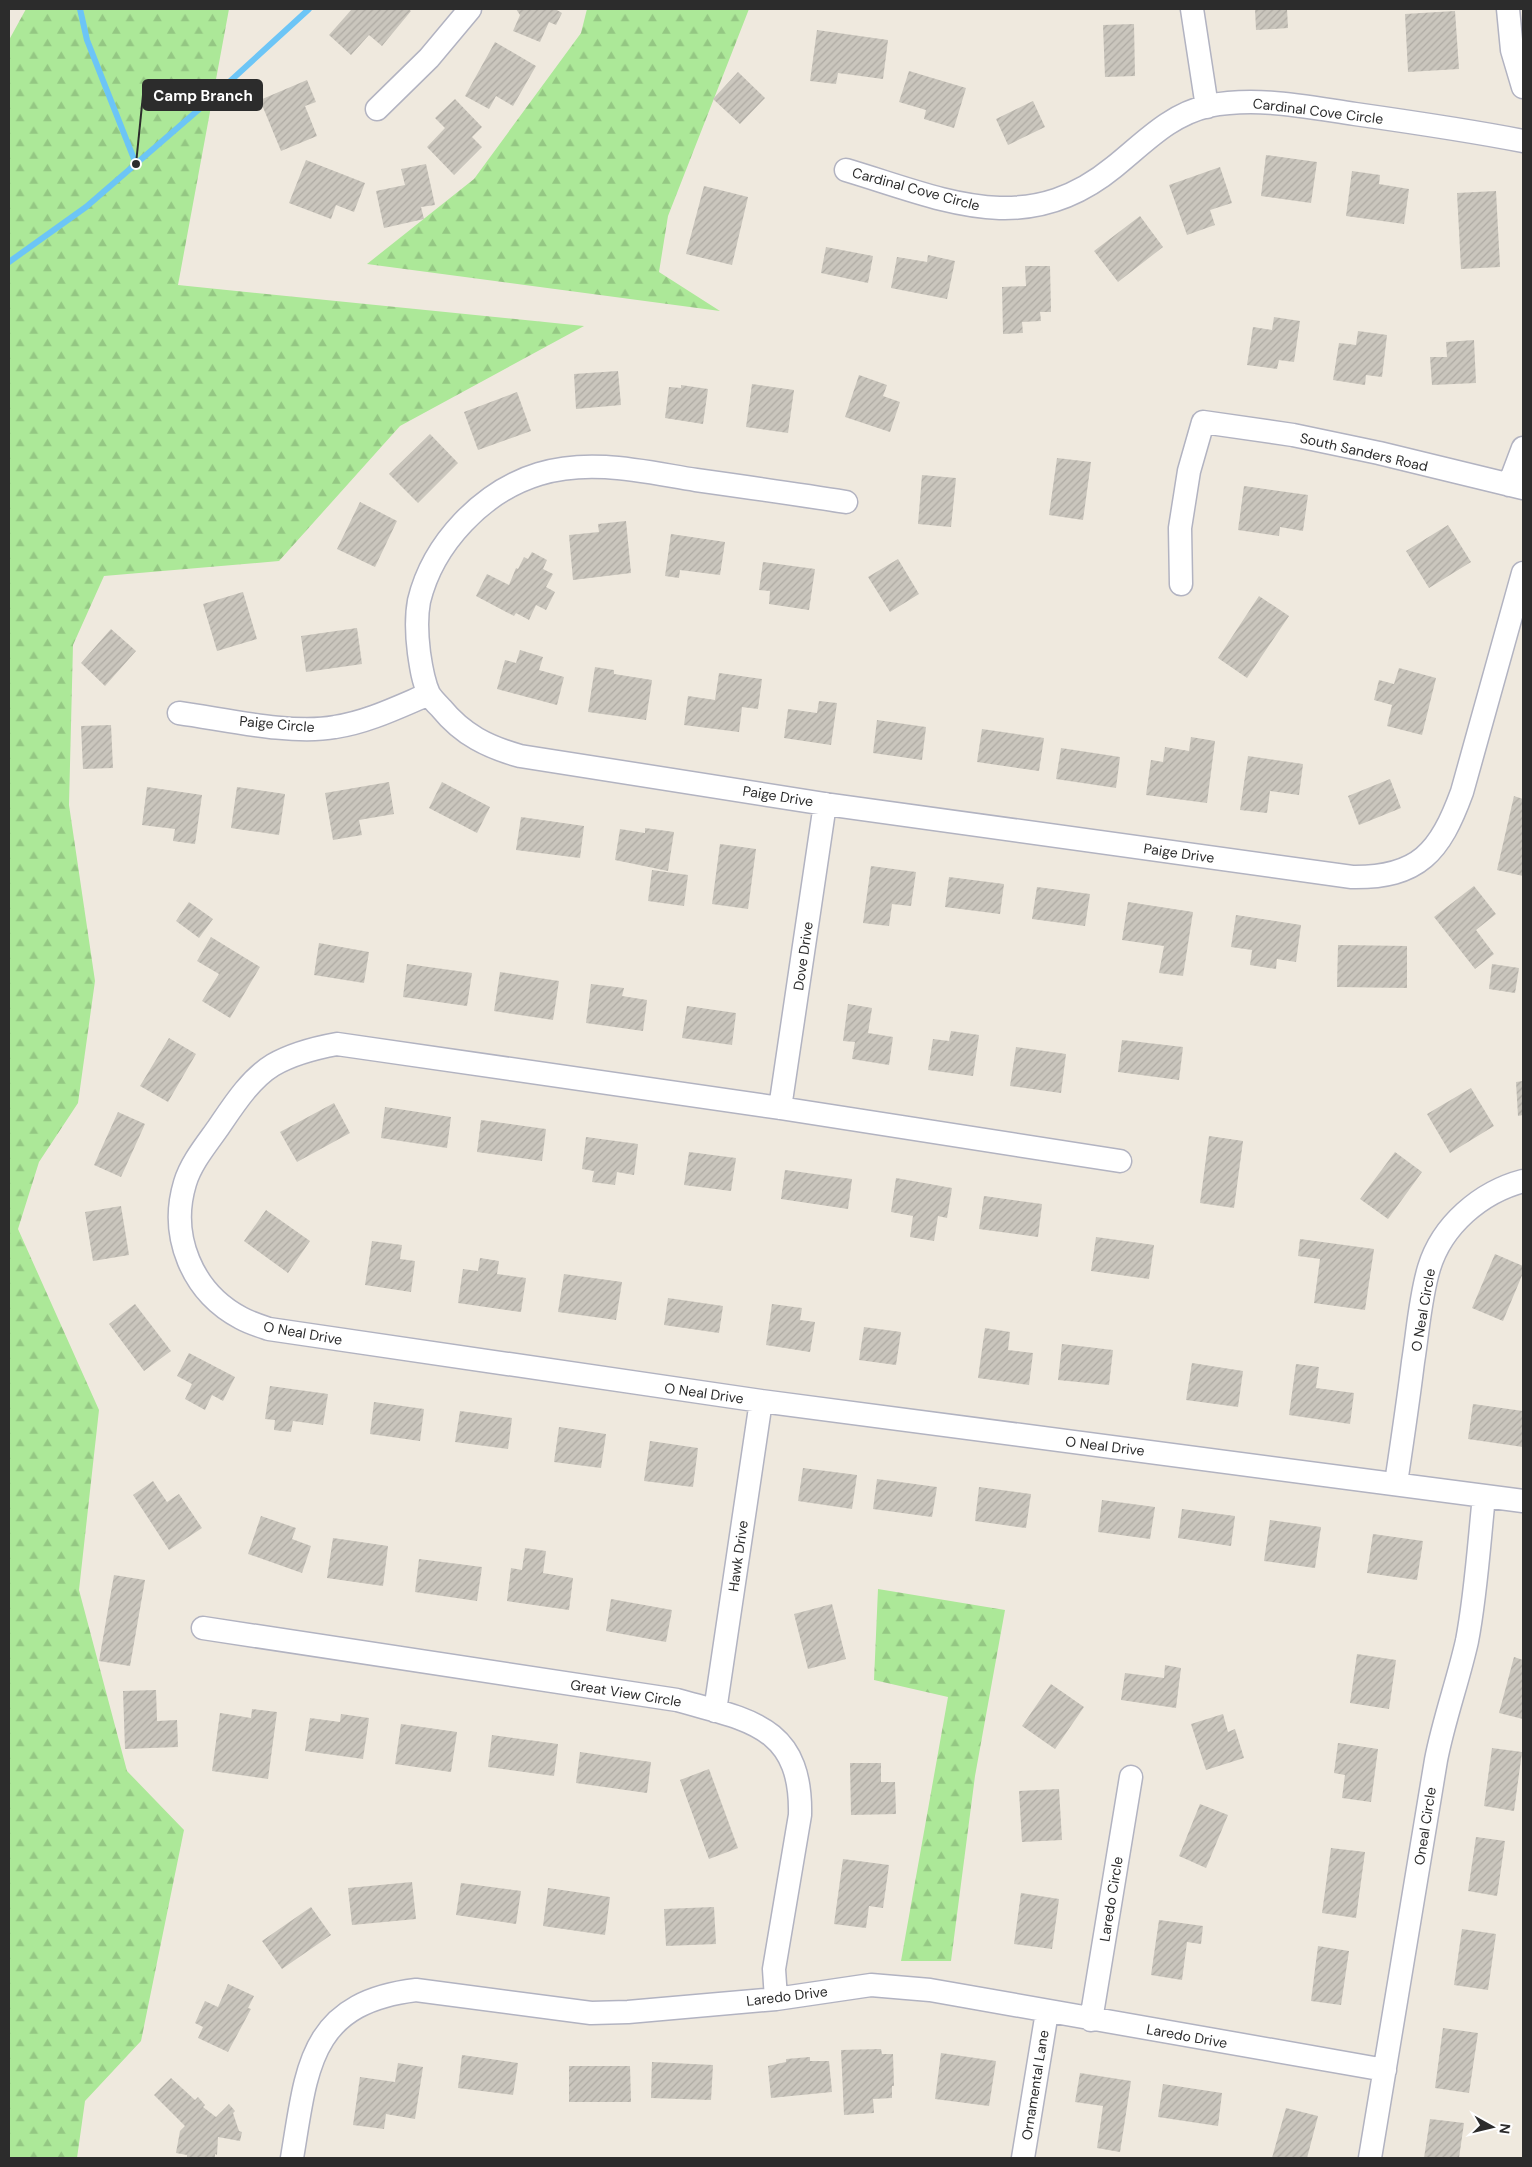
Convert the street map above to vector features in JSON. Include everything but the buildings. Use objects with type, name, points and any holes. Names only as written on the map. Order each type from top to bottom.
[{"type":"street","points":[[377,109],[429,58],[470,9]]},
{"type":"street","points":[[1192,9],[1207,107]]},
{"type":"street","points":[[1508,9],[1512,50],[1523,87]]},
{"type":"street","name":"Cardinal Cove Circle","points":[[846,170],[936,197],[983,207],[1030,208],[1062,199],[1092,184],[1141,142],[1176,118],[1207,107],[1241,102],[1278,103],[1475,131],[1523,141]]},
{"type":"street","name":"South Sanders Road","points":[[1181,584],[1180,528],[1189,471],[1203,422],[1293,435],[1379,453],[1516,486]]},
{"type":"street","points":[[1516,486],[1523,448]]},
{"type":"street","name":"Paige Drive","points":[[846,502],[594,466],[539,474],[512,486],[483,504],[459,528],[441,550],[428,575],[419,602],[417,636],[421,669],[429,694],[453,723],[475,740],[520,756],[825,804],[1352,877],[1377,878],[1395,874],[1418,862],[1437,845],[1450,824],[1462,792],[1523,573]]},
{"type":"street","name":"Paige Circle","points":[[178,713],[276,726],[333,728],[378,716],[429,694]]},
{"type":"street","name":"Dove Drive","points":[[780,1108],[825,804]]},
{"type":"street","name":"O Neal Drive","points":[[1120,1161],[780,1108],[337,1044],[298,1054],[272,1065],[253,1081],[194,1163],[185,1182],[180,1204],[180,1228],[183,1247],[192,1271],[203,1287],[223,1306],[242,1319],[270,1329],[761,1402],[1523,1501]]},
{"type":"street","name":"O Neal Circle","points":[[1396,1484],[1429,1267],[1440,1243],[1469,1208],[1493,1192],[1523,1181]]},
{"type":"street","name":"Hawk Drive","points":[[715,1710],[761,1402]]},
{"type":"street","name":"Oneal Circle","points":[[1370,2158],[1436,1760],[1445,1716],[1458,1678],[1467,1639],[1484,1496]]},
{"type":"street","name":"Great View Circle","points":[[203,1628],[676,1700],[738,1716],[768,1731],[787,1753],[795,1768],[800,1790],[800,1815],[774,1969],[776,1998]]},
{"type":"street","name":"Laredo Circle","points":[[1091,2020],[1132,1777]]},
{"type":"street","name":"Laredo Drive","points":[[292,2158],[306,2076],[314,2052],[328,2032],[348,2012],[388,1994],[416,1990],[591,2012],[628,2012],[776,1998],[871,1984],[930,1990],[1091,2020],[1386,2070]]},
{"type":"street","name":"Ornamental Lane","points":[[1023,2158],[1047,2012]]},
{"type":"green space","points":[[26,9],[229,9],[178,285],[584,326],[400,426],[279,561],[104,576],[73,645],[69,805],[95,981],[78,1103],[39,1162],[18,1229],[99,1410],[79,1590],[127,1771],[184,1830],[141,2041],[85,2101],[77,2158],[9,2158],[9,40]]},
{"type":"green space","points":[[587,9],[749,9],[668,216],[659,272],[720,311],[367,264],[474,179],[581,33]]},
{"type":"green space","points":[[878,1589],[1005,1610],[975,1776],[951,1961],[901,1961],[948,1697],[874,1680]]},
{"type":"waterway","points":[[80,9],[87,40],[136,164]]},
{"type":"waterway","points":[[9,262],[86,207],[204,105],[309,9]]},
{"type":"place","name":"Camp Branch","points":[[136,164]]}]
